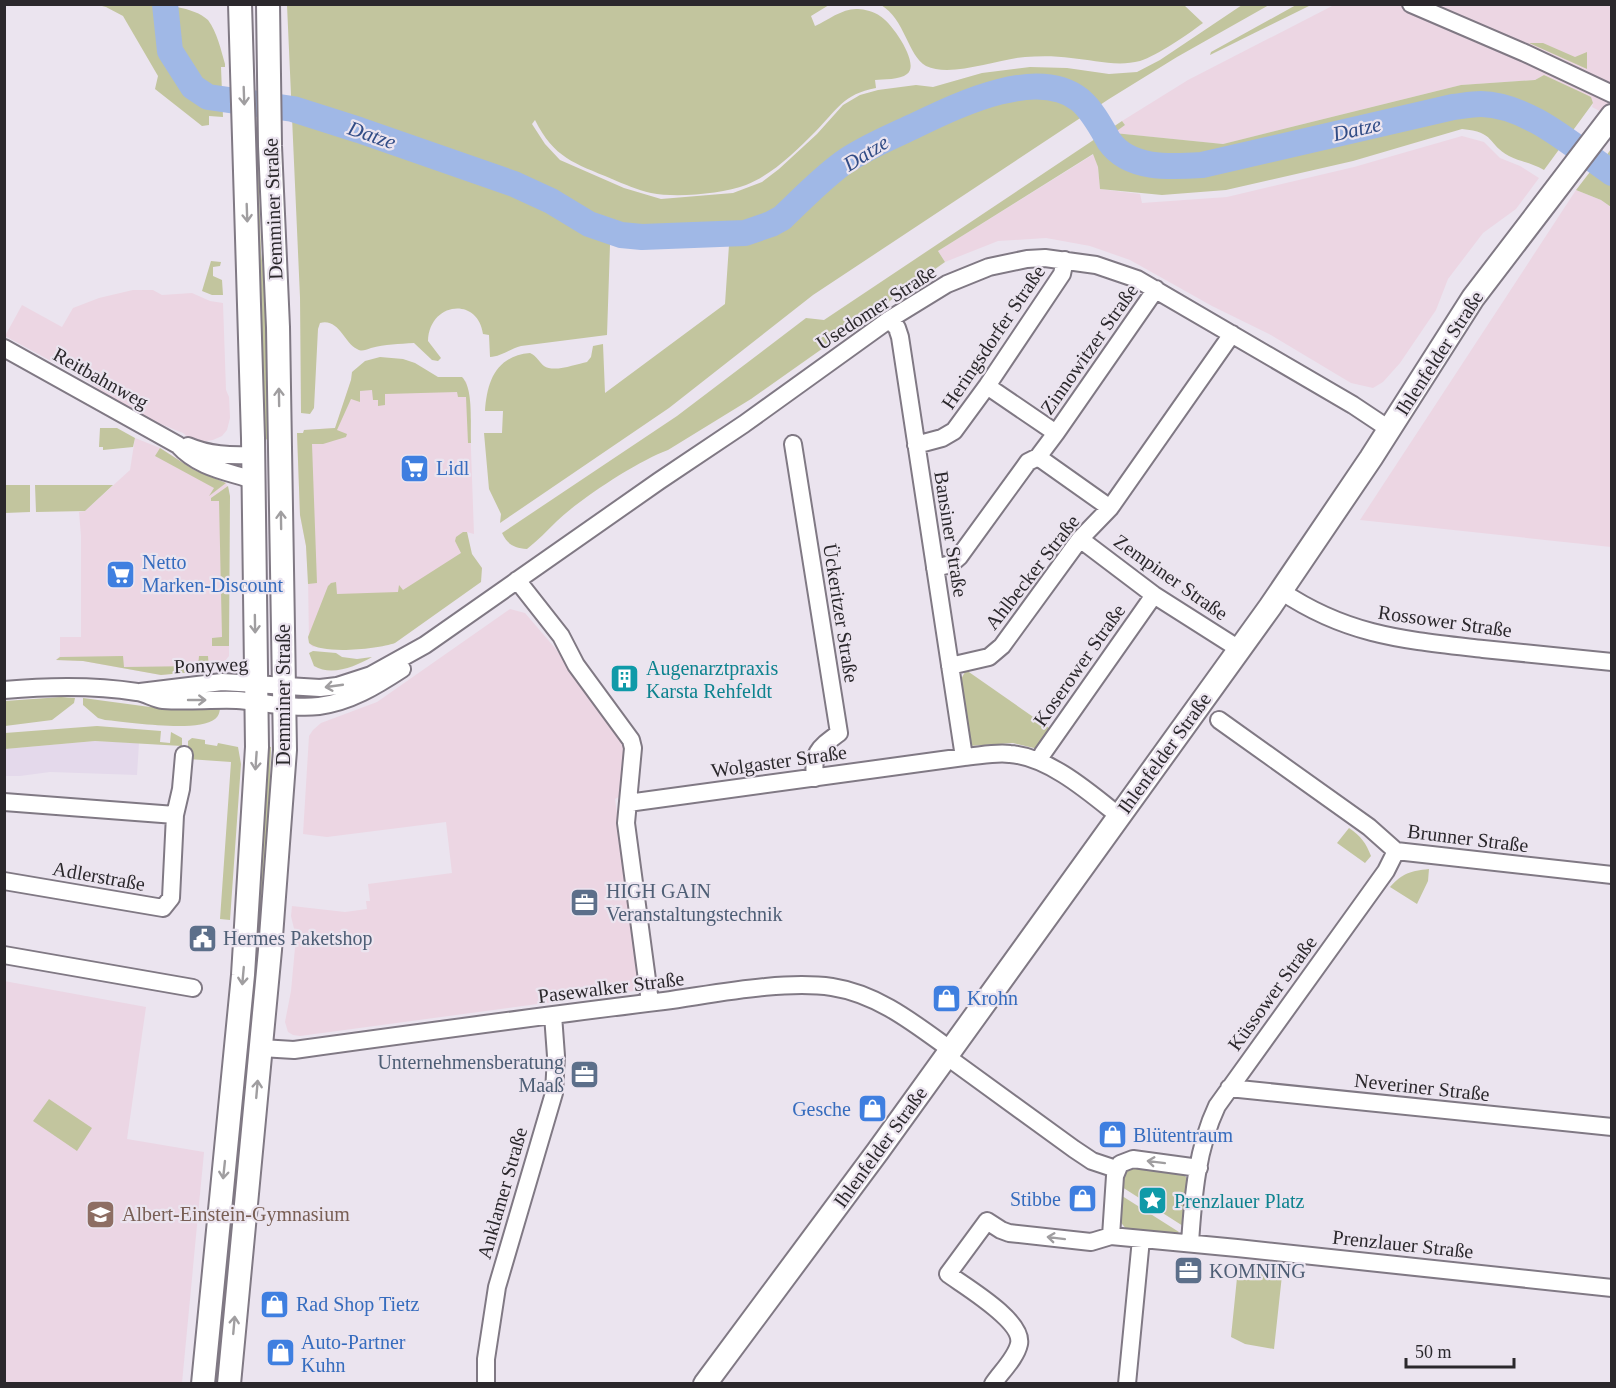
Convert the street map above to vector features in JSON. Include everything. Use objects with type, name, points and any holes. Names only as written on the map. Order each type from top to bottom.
[{"type":"main road","name":"Demminer Straße","points":[[203,1383],[243,975],[257,747],[254,456],[240,4]]},
{"type":"main road","name":"Demminer Straße","points":[[229,1383],[261,1048],[285,750],[278,327],[269,130],[268,4]]},
{"type":"main road","name":"Ihlenfelder Straße","points":[[705,1383],[949,1053],[1281,591],[1473,298],[1605,123]]},
{"type":"main road","points":[[254,456],[280,455]]},
{"type":"street","points":[[1411,4],[1525,53],[1611,94]]},
{"type":"street","name":"Usedomer Straße","points":[[256,693],[284,695],[306,707],[321,706],[354,697],[376,686],[409,664],[425,645],[744,424],[890,319],[947,284],[988,267],[1027,259],[1065,260],[1116,271],[1156,289],[1389,429]]},
{"type":"street","name":"Heringsdorfer Straße","points":[[916,445],[942,438],[954,431],[1062,274],[1065,260]]},
{"type":"street","name":"Zinnowitzer Straße","points":[[935,568],[951,564],[959,557],[1028,462],[1038,457],[1056,433],[1156,289]]},
{"type":"street","name":"Bansiner Straße","points":[[890,319],[900,337],[964,758]]},
{"type":"street","name":"Ahlbecker Straße","points":[[950,666],[978,660],[995,653],[1080,539],[1110,508],[1232,334]]},
{"type":"street","name":"Reitbahnweg","points":[[4,348],[178,445],[198,462],[222,472],[254,480]]},
{"type":"street","name":"Zinnowitzer Straße","points":[[987,386],[1056,433]]},
{"type":"street","name":"Ückeritzer Straße","points":[[793,444],[839,733],[816,752],[815,778]]},
{"type":"street","name":"Reitbahnweg","points":[[178,445],[222,456],[254,456]]},
{"type":"street","name":"Ahlbecker Straße","points":[[1038,457],[1110,508]]},
{"type":"street","name":"Zempiner Straße","points":[[1080,539],[1154,595],[1239,649]]},
{"type":"street","points":[[517,580],[561,636],[576,665],[631,740],[633,748],[626,823],[651,1002]]},
{"type":"street","name":"Rossower Straße","points":[[1281,591],[1339,622],[1392,638],[1611,663]]},
{"type":"street","name":"Koserower Straße","points":[[1039,761],[1154,595]]},
{"type":"street","name":"Ponyweg","points":[[4,690],[58,686],[140,692],[222,682],[256,693]]},
{"type":"street","name":"Brunner Straße","points":[[1219,720],[1368,827],[1396,851],[1611,875]]},
{"type":"street","name":"Wolgaster Straße","points":[[628,803],[964,758],[1010,754],[1039,761],[1052,767],[1119,816]]},
{"type":"street","name":"Adlerstraße","points":[[4,881],[163,908],[171,898],[175,815],[181,789],[184,755]]},
{"type":"street","points":[[4,802],[175,815]]},
{"type":"street","name":"Küssower Straße","points":[[1199,1167],[1209,1124],[1229,1088],[1386,872],[1396,851]]},
{"type":"street","points":[[4,955],[192,988]]},
{"type":"street","name":"Pasewalker Straße","points":[[261,1048],[294,1050],[782,986],[832,987],[874,999],[925,1031],[949,1053]]},
{"type":"street","name":"Anklamer Straße","points":[[486,1383],[486,1359],[497,1287],[554,1093],[556,1056],[553,1015]]},
{"type":"street","points":[[949,1053],[1074,1149],[1092,1161],[1116,1169]]},
{"type":"street","name":"Neveriner Straße","points":[[1229,1088],[1611,1127]]},
{"type":"street","points":[[1111,1236],[1116,1169],[1123,1161],[1133,1159],[1199,1167],[1190,1243]]},
{"type":"street","name":"Prenzlauer Straße","points":[[993,1383],[1015,1353],[1019,1336],[1017,1330],[989,1304],[948,1274],[987,1221],[1001,1230],[1091,1242],[1111,1236],[1611,1288]]},
{"type":"street","points":[[1127,1383],[1142,1239]]},
{"type":"shaded area","points":[[1334,5],[1611,5],[1611,117],[1592,107],[1590,97],[1544,75],[1535,80],[1461,85],[1223,144],[1113,133],[1125,125],[1122,121],[1188,80]]},
{"type":"shaded area","points":[[1462,136],[1484,142],[1500,158],[1520,166],[1539,178],[1516,209],[1483,233],[1448,279],[1436,310],[1400,363],[1383,382],[1373,388],[1351,383],[1269,334],[1212,306],[1130,260],[1090,246],[1046,238],[998,241],[945,262],[938,251],[1094,154],[1100,189],[1140,194],[1142,203],[1227,197],[1354,167]]},
{"type":"shaded area","points":[[1576,190],[1601,200],[1611,207],[1611,547],[1360,520]]},
{"type":"shaded area","points":[[133,290],[153,290],[162,295],[192,293],[210,301],[223,303],[226,390],[229,397],[230,418],[227,430],[222,436],[199,442],[189,438],[183,433],[158,423],[88,381],[5,336],[22,305],[62,327],[73,308],[99,298]]},
{"type":"shaded area","points":[[351,380],[466,381],[469,394],[474,534],[467,532],[470,549],[313,647],[309,643],[308,576],[306,546],[300,515],[297,433],[303,433],[304,430],[335,428]]},
{"type":"shaded area","points":[[135,438],[160,448],[203,475],[226,483],[229,491],[229,656],[225,661],[204,671],[161,675],[83,661],[56,660],[60,656],[60,637],[81,637],[79,512],[85,511],[130,470]]},
{"type":"shaded area","points":[[510,609],[525,613],[555,648],[626,742],[621,796],[615,799],[642,990],[300,1036],[293,1035],[288,1032],[285,1022],[291,991],[296,937],[291,916],[292,906],[345,912],[367,909],[366,901],[370,901],[368,884],[452,873],[446,822],[327,837],[303,834],[309,736],[321,723],[377,702]]},
{"type":"shaded area","points":[[95,741],[139,743],[137,775],[50,772],[5,776],[5,749]]},
{"type":"shaded area","name":"Albert-Einstein-Gymnasium","points":[[4,981],[146,1007],[127,1139],[204,1152],[182,1383],[5,1382]]},
{"type":"green space","points":[[98,5],[172,6],[186,9],[208,20],[225,64],[225,67],[221,67],[223,117],[209,116],[209,125],[202,126],[155,89],[158,76],[123,16]]},
{"type":"green space","points":[[287,5],[829,5],[811,16],[815,26],[841,12],[852,9],[875,13],[885,20],[897,34],[908,53],[910,69],[907,74],[900,77],[875,80],[876,88],[856,94],[841,104],[783,162],[756,181],[725,191],[699,194],[673,195],[646,192],[566,158],[550,143],[535,120],[532,124],[545,144],[560,160],[624,188],[661,199],[733,193],[762,182],[779,169],[817,134],[843,105],[860,95],[916,85],[933,87],[982,73],[1030,67],[1067,68],[1109,74],[1137,72],[1160,60],[1242,5],[1269,5],[1109,99],[813,295],[669,408],[500,523],[501,514],[489,489],[484,433],[502,433],[503,411],[485,411],[491,380],[501,365],[518,355],[530,353],[548,368],[565,367],[587,362],[591,357],[593,346],[603,344],[605,393],[725,304],[729,245],[610,245],[607,335],[521,346],[494,357],[490,357],[489,335],[483,334],[479,322],[464,309],[445,312],[436,318],[430,328],[428,341],[441,358],[438,361],[432,360],[414,343],[359,350],[352,346],[337,327],[327,322],[320,323],[314,408],[310,414],[301,413],[300,297]]},
{"type":"green space","points":[[881,5],[1184,5],[1203,23],[1155,54],[1131,63],[1031,57],[948,70],[926,66],[920,61],[896,19]]},
{"type":"green space","points":[[1296,5],[1311,5],[1210,55],[1211,52]]},
{"type":"green space","points":[[1529,43],[1543,43],[1575,57],[1587,52],[1587,69]]},
{"type":"green space","points":[[1544,75],[1591,97],[1593,103],[1544,170],[1502,152],[1481,133],[1462,129],[1353,161],[1226,190],[1162,195],[1100,189],[1098,167],[1093,154],[938,251],[945,262],[751,399],[595,491],[567,512],[527,549],[512,545],[502,533],[677,416],[806,318],[824,320],[1122,121],[1125,125],[1114,133],[1223,144],[1461,85],[1535,80]]},
{"type":"green space","points":[[252,126],[257,127],[261,252],[266,296],[271,436],[264,440]]},
{"type":"green space","points":[[1611,149],[1611,207],[1601,200],[1576,190],[1593,168],[1596,170]]},
{"type":"green space","points":[[211,261],[221,262],[220,266],[213,267],[213,276],[222,280],[223,295],[212,295],[202,291]]},
{"type":"green space","points":[[380,357],[403,359],[415,363],[438,377],[462,377],[470,398],[471,443],[468,443],[466,397],[458,397],[457,392],[385,394],[385,405],[378,406],[378,400],[373,400],[372,390],[360,391],[360,402],[351,399],[337,430],[347,434],[346,437],[323,444],[312,444],[317,583],[308,584],[306,546],[300,515],[297,433],[303,433],[304,430],[335,428],[352,372],[365,361]]},
{"type":"green space","points":[[100,428],[117,428],[135,438],[133,447],[103,450],[103,447],[99,447]]},
{"type":"green space","points":[[160,448],[194,470],[226,483],[209,496],[214,488],[155,456]]},
{"type":"green space","points":[[5,485],[30,485],[30,512],[5,513]]},
{"type":"green space","points":[[35,485],[113,485],[85,511],[36,512]]},
{"type":"green space","points":[[228,486],[230,496],[229,646],[212,646],[212,638],[222,637],[219,501],[211,501],[211,498]]},
{"type":"green space","points":[[467,532],[472,554],[482,568],[481,582],[395,643],[364,649],[337,650],[316,647],[309,643],[308,637],[331,583],[336,582],[337,594],[398,592],[399,585],[403,590],[461,553],[455,541],[456,537]]},
{"type":"green space","points":[[313,651],[336,653],[342,657],[357,659],[372,657],[351,667],[328,670],[314,666],[309,653]]},
{"type":"green space","points":[[123,656],[124,667],[198,666],[199,656],[208,656],[209,669],[161,675],[83,661],[56,660],[60,657]]},
{"type":"green space","points":[[966,670],[1052,730],[1038,749],[1013,743],[969,746],[959,683]]},
{"type":"green space","points":[[75,698],[74,703],[52,720],[5,726],[5,701]]},
{"type":"green space","points":[[83,698],[150,707],[220,707],[220,709],[216,718],[206,723],[179,726],[145,724],[98,718],[83,705]]},
{"type":"green space","points":[[97,726],[161,731],[160,742],[170,743],[171,732],[182,738],[182,746],[95,741],[5,749],[5,733]]},
{"type":"green space","points":[[192,738],[205,740],[205,744],[217,746],[218,743],[238,747],[241,764],[230,920],[220,919],[231,762],[188,759],[188,741]]},
{"type":"green space","points":[[265,746],[271,747],[266,912],[250,1080],[242,1079]]},
{"type":"green space","points":[[1349,828],[1360,837],[1369,851],[1371,856],[1365,863],[1337,843]]},
{"type":"green space","points":[[1429,869],[1428,881],[1417,904],[1390,887],[1407,874]]},
{"type":"green space","points":[[241,1094],[249,1095],[222,1383],[217,1384],[224,1306],[226,1242]]},
{"type":"green space","points":[[49,1099],[92,1128],[77,1151],[33,1121]]},
{"type":"green space","points":[[1129,1165],[1183,1173],[1188,1180],[1183,1226],[1122,1187],[1122,1174]]},
{"type":"green space","points":[[1119,1194],[1179,1232],[1176,1234],[1127,1230],[1118,1219]]},
{"type":"green space","points":[[1255,1262],[1283,1266],[1274,1349],[1245,1344],[1231,1337],[1238,1268],[1254,1269]]},
{"type":"waterway","name":"Datze","points":[[165,4],[170,51],[193,87],[208,97],[293,109],[359,130],[514,184],[551,201],[589,224],[621,235],[642,237],[745,233],[771,224],[782,218],[835,169],[859,153],[972,100],[1019,88],[1041,87],[1062,90],[1080,100],[1117,150],[1139,162],[1151,165],[1202,165],[1453,107],[1481,104],[1499,106],[1534,119],[1612,173]]},
{"type":"place","name":"Lidl","points":[[415,468]]},
{"type":"place","name":"Netto Marken-Discount","points":[[121,574]]},
{"type":"place","name":"Augenarztpraxis Karsta Rehfeldt","points":[[625,679]]},
{"type":"place","name":"HIGH GAIN Veranstaltungstechnik","points":[[585,902]]},
{"type":"place","name":"Hermes Paketshop","points":[[202,938]]},
{"type":"place","name":"Krohn","points":[[946,998]]},
{"type":"place","name":"Unternehmensberatung Maaß","points":[[585,1074]]},
{"type":"place","name":"Gesche","points":[[872,1109]]},
{"type":"place","name":"Blütentraum","points":[[1112,1135]]},
{"type":"place","name":"Stibbe","points":[[1082,1199]]},
{"type":"place","name":"Prenzlauer Platz","points":[[1153,1201]]},
{"type":"place","name":"Albert-Einstein-Gymnasium","points":[[101,1214]]},
{"type":"place","name":"KOMNING","points":[[1188,1271]]},
{"type":"place","name":"Rad Shop Tietz","points":[[275,1304]]},
{"type":"place","name":"Auto-Partner Kuhn","points":[[280,1353]]}]
